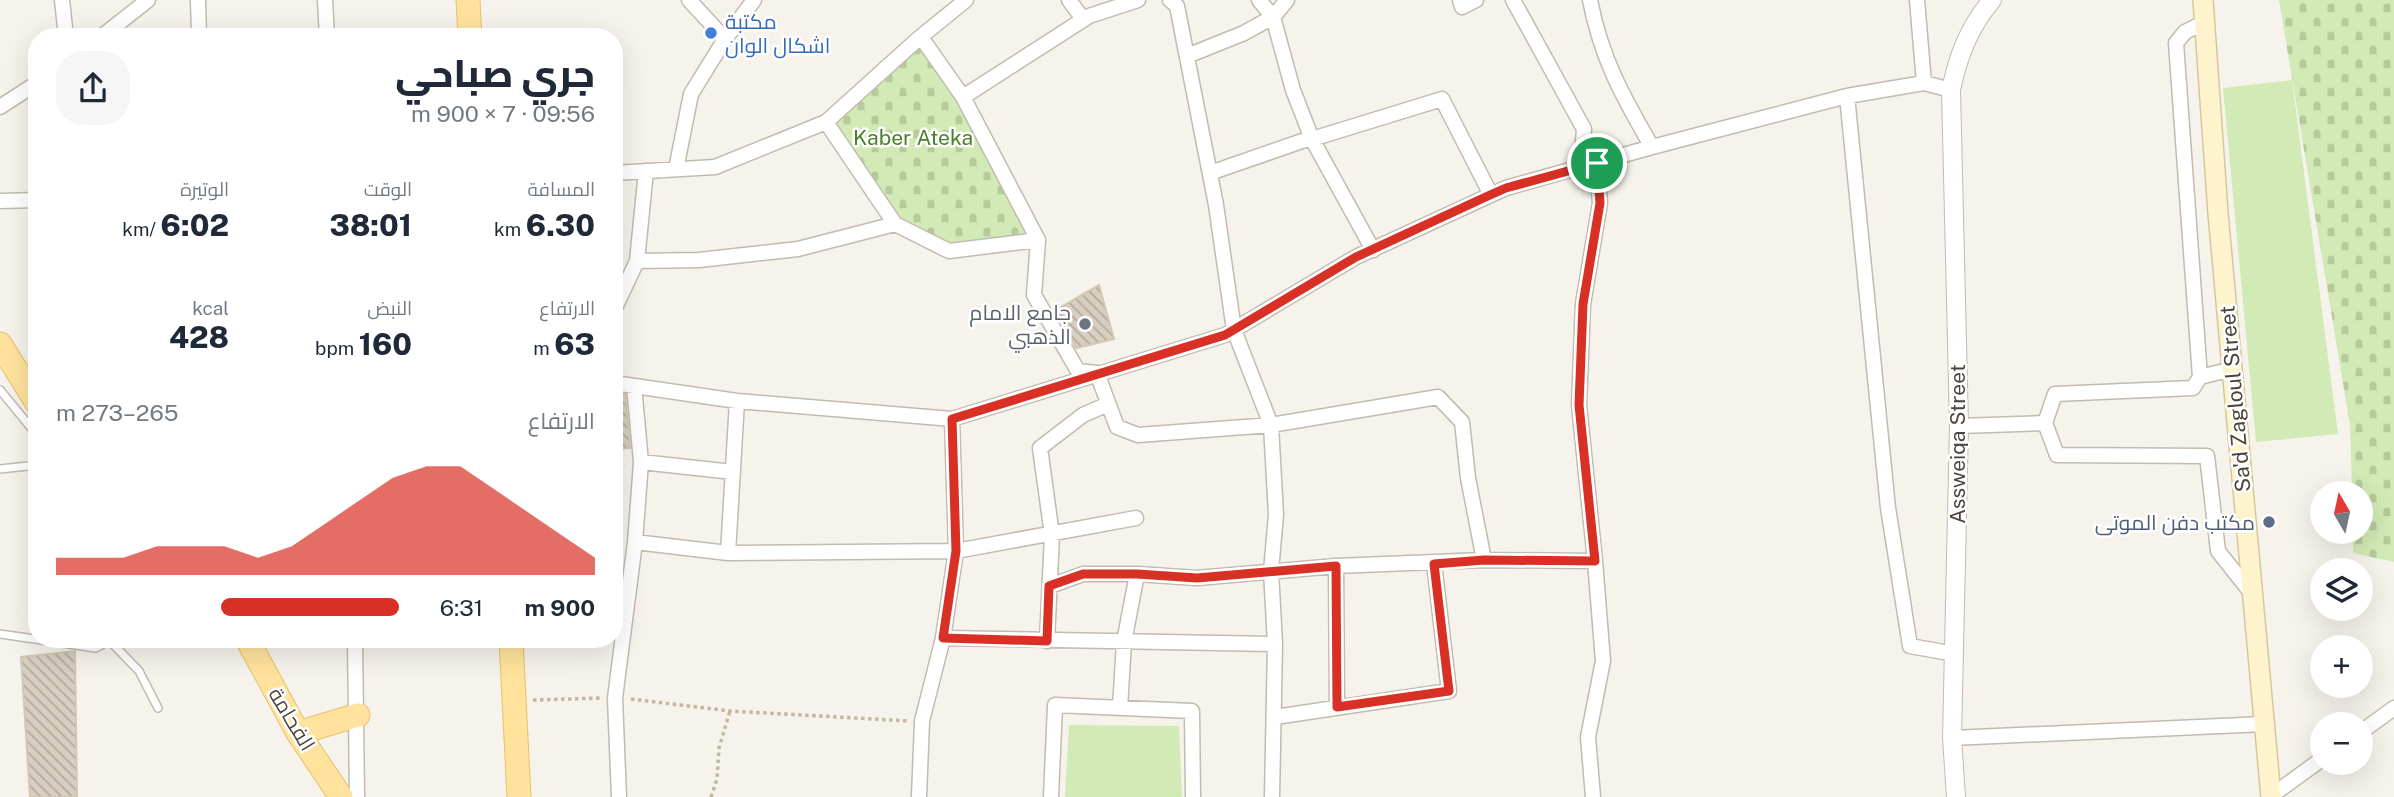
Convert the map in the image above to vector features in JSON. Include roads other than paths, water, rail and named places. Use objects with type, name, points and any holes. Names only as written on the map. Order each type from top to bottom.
[{"type":"main road","points":[[468,0],[470,28]]},
{"type":"main road","name":"Sa'd Zagloul Street","points":[[2203,0],[2218,214],[2271,796]]},
{"type":"main road","points":[[0,344],[6,379],[28,396]]},
{"type":"main road","name":"الفحامة","points":[[252,648],[298,733],[341,797]]},
{"type":"main road","points":[[511,648],[519,797]]},
{"type":"main road","points":[[298,733],[358,715]]},
{"type":"street","points":[[62,0],[65,28]]},
{"type":"street","points":[[112,28],[148,0]]},
{"type":"street","points":[[198,0],[199,28]]},
{"type":"street","points":[[325,0],[327,28]]},
{"type":"street","points":[[689,0],[725,39]]},
{"type":"street","points":[[676,169],[691,94],[725,39],[754,0]]},
{"type":"street","points":[[623,172],[715,167],[827,122],[966,0]]},
{"type":"street","points":[[1069,0],[1083,19]]},
{"type":"street","points":[[963,97],[1083,19],[1138,0]]},
{"type":"street","points":[[1170,0],[1177,6],[1210,173],[1234,330],[1271,425],[1276,515],[1271,570],[1275,644],[1272,797]]},
{"type":"street","points":[[1259,0],[1273,17],[1293,90],[1312,139],[1373,250]]},
{"type":"street","points":[[1187,56],[1244,33],[1273,17],[1287,0]]},
{"type":"street","points":[[1460,0],[1462,7],[1476,0]]},
{"type":"street","points":[[1513,0],[1584,129],[1581,167]]},
{"type":"street","points":[[1590,0],[1597,35],[1617,87],[1652,147]]},
{"type":"street","points":[[1917,0],[1924,83]]},
{"type":"street","name":"Assweiqa Street","points":[[1956,797],[1952,738],[1959,426],[1951,90],[1956,62],[1966,37],[1992,0]]},
{"type":"street","points":[[2205,22],[2185,32],[2176,43],[2200,377],[2193,388],[2055,394],[2045,423],[2057,456],[2207,456],[2218,551],[2253,596]]},
{"type":"street","points":[[921,37],[963,97],[1038,240],[1034,295],[1078,371],[1097,373]]},
{"type":"street","points":[[623,384],[737,401],[952,419],[1225,335],[1356,257],[1506,188],[1847,96],[1924,83],[1951,90]]},
{"type":"street","points":[[0,107],[28,89]]},
{"type":"street","points":[[1847,96],[1888,508],[1910,646],[1955,654]]},
{"type":"street","points":[[1210,173],[1302,141],[1442,100],[1490,195]]},
{"type":"street","points":[[827,122],[895,224],[950,251],[1038,240]]},
{"type":"street","points":[[1593,797],[1588,737],[1603,661],[1579,405],[1583,304],[1600,203],[1597,163]]},
{"type":"street","points":[[623,291],[637,261],[646,171]]},
{"type":"street","points":[[0,201],[28,200]]},
{"type":"street","points":[[637,261],[699,260],[799,249],[895,224]]},
{"type":"street","points":[[2200,377],[2232,369]]},
{"type":"street","points":[[1097,373],[1117,427],[1138,435],[1271,425],[1438,397],[1462,422],[1468,478],[1484,560]]},
{"type":"street","points":[[623,636],[635,542],[641,462],[634,386]]},
{"type":"street","points":[[728,553],[737,401]]},
{"type":"street","points":[[1047,641],[1052,535],[1040,448],[1083,415],[1108,404]]},
{"type":"street","points":[[919,797],[922,722],[943,638],[956,551],[952,419]]},
{"type":"street","points":[[1959,426],[2045,423]]},
{"type":"street","points":[[641,462],[733,472]]},
{"type":"street","points":[[635,542],[728,553],[956,551],[1136,518]]},
{"type":"street","points":[[1049,586],[1083,574],[1197,578],[1336,566],[1484,560],[1595,561]]},
{"type":"street","points":[[1275,717],[1449,691],[1434,564]]},
{"type":"street","points":[[1336,566],[1337,707]]},
{"type":"street","points":[[1120,708],[1124,642],[1137,574]]},
{"type":"street","points":[[943,638],[1275,644]]},
{"type":"street","points":[[355,648],[357,797]]},
{"type":"street","points":[[619,797],[615,698],[621,648]]},
{"type":"street","points":[[1051,797],[1055,705],[1192,711],[1193,797]]},
{"type":"street","points":[[2373,723],[2394,708]]},
{"type":"street","points":[[1952,738],[2265,724]]},
{"type":"street","points":[[2271,796],[2310,768]]},
{"type":"street","points":[[519,797],[527,797]]},
{"type":"lane","points":[[6,379],[28,419]]},
{"type":"lane","points":[[0,469],[28,466]]},
{"type":"lane","points":[[0,634],[28,638]]},
{"type":"lane","points":[[118,648],[139,671],[158,708]]},
{"type":"place","name":"مكتبة اشكال الوان","points":[[711,33]]},
{"type":"place","name":"جامع الامام الذهبي","points":[[1085,324]]},
{"type":"place","name":"مكتب دفن الموتى","points":[[2269,522]]},
{"type":"park label","name":"Kaber Ateka","points":[[913,137]]}]
